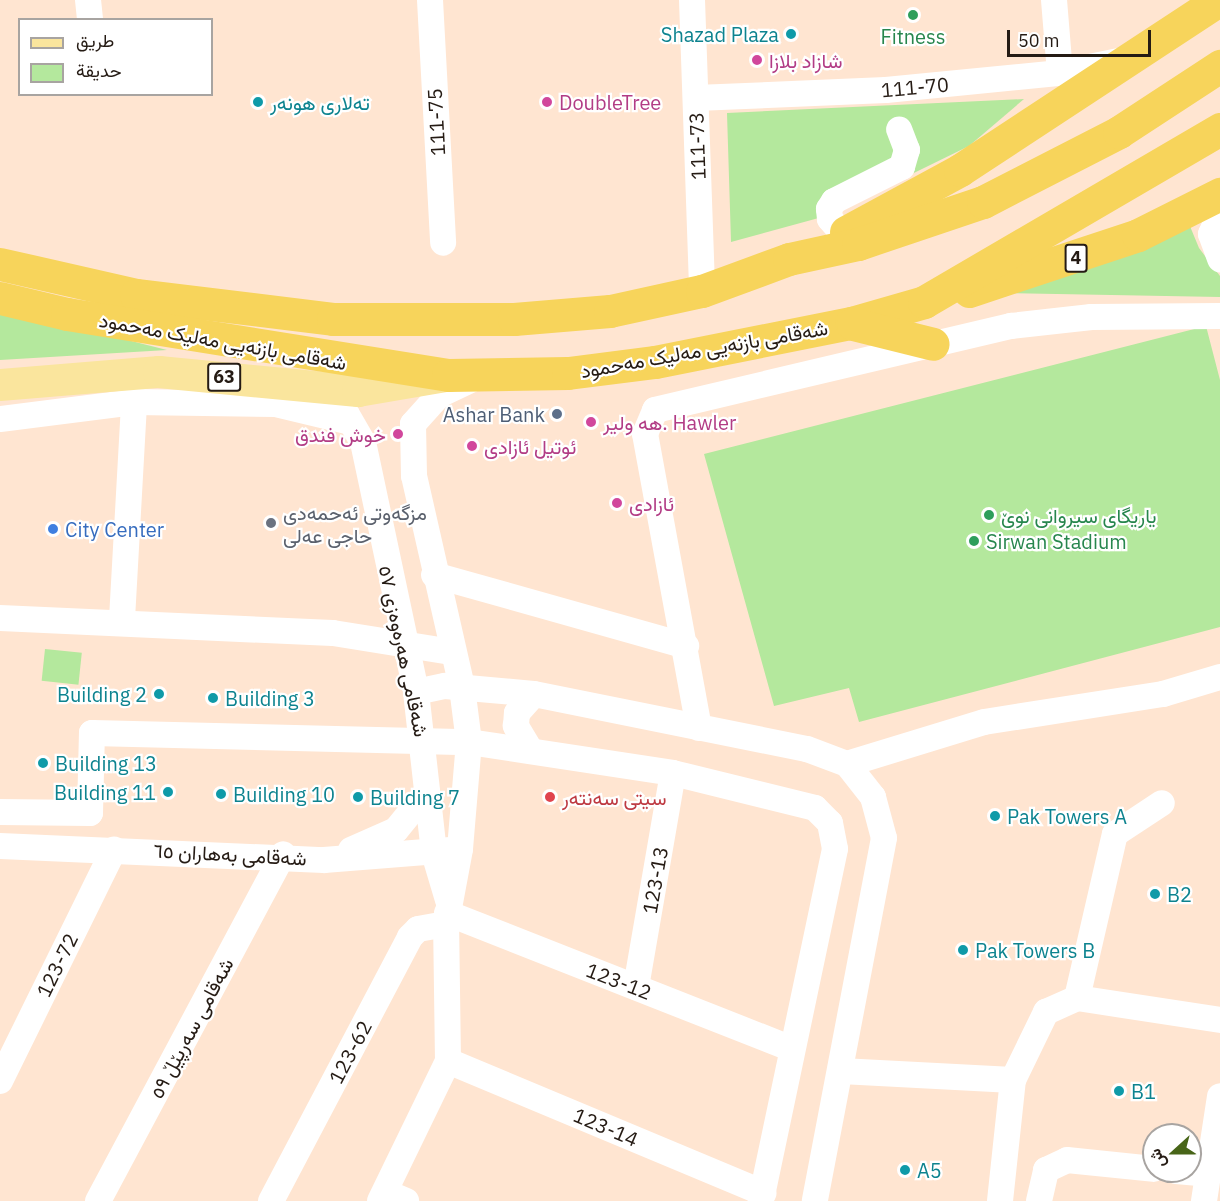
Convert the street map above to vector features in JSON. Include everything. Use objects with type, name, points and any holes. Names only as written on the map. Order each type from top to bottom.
[{"type":"highway","points":[[789,259],[843,234],[960,170],[1219,0]]},
{"type":"highway","name":"شەقامی بازنەیی مەلیک مەحمود","points":[[3,262],[174,301],[333,320],[563,316],[702,291],[789,259],[858,244],[983,202],[1119,132],[1220,66]]},
{"type":"highway","name":"شەقامی بازنەیی مەلیک مەحمود","points":[[0,298],[67,315],[448,375],[480,376],[655,362],[851,323],[924,302],[1220,129]]},
{"type":"highway","name":"4","points":[[924,302],[1087,254],[1220,194]]},
{"type":"highway","points":[[851,323],[933,344]]},
{"type":"main road","name":"63","points":[[0,385],[159,372],[378,390],[448,375]]},
{"type":"street","points":[[88,0],[90,18]]},
{"type":"street","name":"111-75","points":[[430,0],[443,243]]},
{"type":"street","name":"111-73","points":[[692,0],[702,291]]},
{"type":"street","points":[[1054,0],[1060,73]]},
{"type":"street","name":"111-70","points":[[696,98],[886,90],[1060,73],[1131,58]]},
{"type":"street","points":[[843,234],[830,219],[829,209],[834,201],[902,167],[907,150],[899,129]]},
{"type":"street","points":[[1220,213],[1211,234],[1220,259]]},
{"type":"street","points":[[699,728],[686,646],[645,434],[650,416],[663,405],[933,344],[1051,320],[1220,316]]},
{"type":"street","name":"شەقامی هەرەوەزی ٥٧","points":[[447,912],[460,849],[469,742],[462,687],[452,652],[414,476],[413,424],[439,396],[480,376]]},
{"type":"street","name":"شەقامی هەرەوەزی ٥٧","points":[[313,386],[354,423],[363,442],[402,647],[416,692],[434,853],[447,912],[448,1061],[390,1198]]},
{"type":"street","points":[[122,619],[134,402]]},
{"type":"street","points":[[0,419],[134,402],[276,404],[317,410],[354,423]]},
{"type":"street","points":[[435,575],[686,646]]},
{"type":"street","points":[[0,618],[122,619],[333,633],[402,647],[452,652]]},
{"type":"street","points":[[847,764],[984,722],[1163,694],[1220,677]]},
{"type":"street","points":[[416,692],[462,687],[534,694],[807,749],[847,764],[873,797],[884,838],[815,1201]]},
{"type":"street","points":[[529,748],[516,726],[517,713],[534,694]]},
{"type":"street","points":[[0,812],[90,813],[92,734],[423,739],[529,748],[674,773],[815,808],[830,823],[835,849],[762,1197]]},
{"type":"street","name":"123-13","points":[[636,987],[674,773]]},
{"type":"street","points":[[324,860],[396,830],[426,792]]},
{"type":"street","points":[[1077,998],[1115,834],[1162,803]]},
{"type":"street","name":"شەقامی بەهاران ٦٥","points":[[0,846],[284,854],[324,860],[434,853],[460,849]]},
{"type":"street","name":"123-72","points":[[0,1081],[114,849]]},
{"type":"street","name":"شەقامی سەرپێڵ ٥٩","points":[[98,1201],[284,854]]},
{"type":"street","name":"123-12","points":[[447,912],[792,1048]]},
{"type":"street","name":"123-62","points":[[271,1201],[410,937],[418,929],[447,912]]},
{"type":"street","points":[[1000,1201],[1011,1088],[1046,1012],[1077,998],[1220,1020]]},
{"type":"street","name":"123-14","points":[[448,1061],[762,1197]]},
{"type":"street","points":[[839,1079],[1011,1088]]},
{"type":"street","points":[[1204,1201],[1220,1096]]},
{"type":"street","points":[[1039,1201],[1046,1170],[1068,1160],[1142,1168]]},
{"type":"street","points":[[1202,1173],[1208,1174]]},
{"type":"green space","points":[[1024,99],[969,146],[826,216],[731,242],[727,113]]},
{"type":"green space","points":[[1187,219],[1199,248],[1220,276],[1220,297],[1002,293]]},
{"type":"green space","points":[[0,308],[167,350],[0,360]]},
{"type":"green space","name":"Sirwan Stadium","points":[[1206,326],[1220,380],[1220,627],[859,722],[849,688],[774,706],[704,454]]},
{"type":"green space","points":[[45,649],[82,653],[78,685],[42,681]]},
{"type":"place","name":"Fitness","points":[[913,15]]},
{"type":"place","name":"Shazad Plaza","points":[[791,34]]},
{"type":"place","name":"شازاد بلازا","points":[[757,60]]},
{"type":"place","name":"تەلاری هونەر","points":[[258,102]]},
{"type":"place","name":"DoubleTree","points":[[547,102]]},
{"type":"place","name":"Ashar Bank","points":[[557,414]]},
{"type":"place","name":"هه ولير. Hawler","points":[[591,422]]},
{"type":"place","name":"خوش فندق","points":[[398,434]]},
{"type":"place","name":"ئوتیل ئازادی","points":[[472,446]]},
{"type":"place","name":"ئازادی","points":[[617,503]]},
{"type":"place","name":"یاریگای سیروانی نوێ","points":[[989,515]]},
{"type":"place","name":"مزگەوتی ئەحمەدی حاجی عەلی","points":[[271,523]]},
{"type":"place","name":"City Center","points":[[53,529]]},
{"type":"place","name":"Sirwan Stadium","points":[[974,541]]},
{"type":"place","name":"Building 2","points":[[159,694]]},
{"type":"place","name":"Building 3","points":[[213,698]]},
{"type":"place","name":"Building 13","points":[[43,763]]},
{"type":"place","name":"Building 11","points":[[168,792]]},
{"type":"place","name":"Building 10","points":[[221,794]]},
{"type":"place","name":"Building 7","points":[[358,797]]},
{"type":"place","name":"سیتی سەنتەر","points":[[550,797]]},
{"type":"place","name":"Pak Towers A","points":[[995,816]]},
{"type":"place","name":"B2","points":[[1155,894]]},
{"type":"place","name":"Pak Towers B","points":[[963,950]]},
{"type":"place","name":"B1","points":[[1119,1091]]},
{"type":"place","name":"A5","points":[[905,1170]]}]
